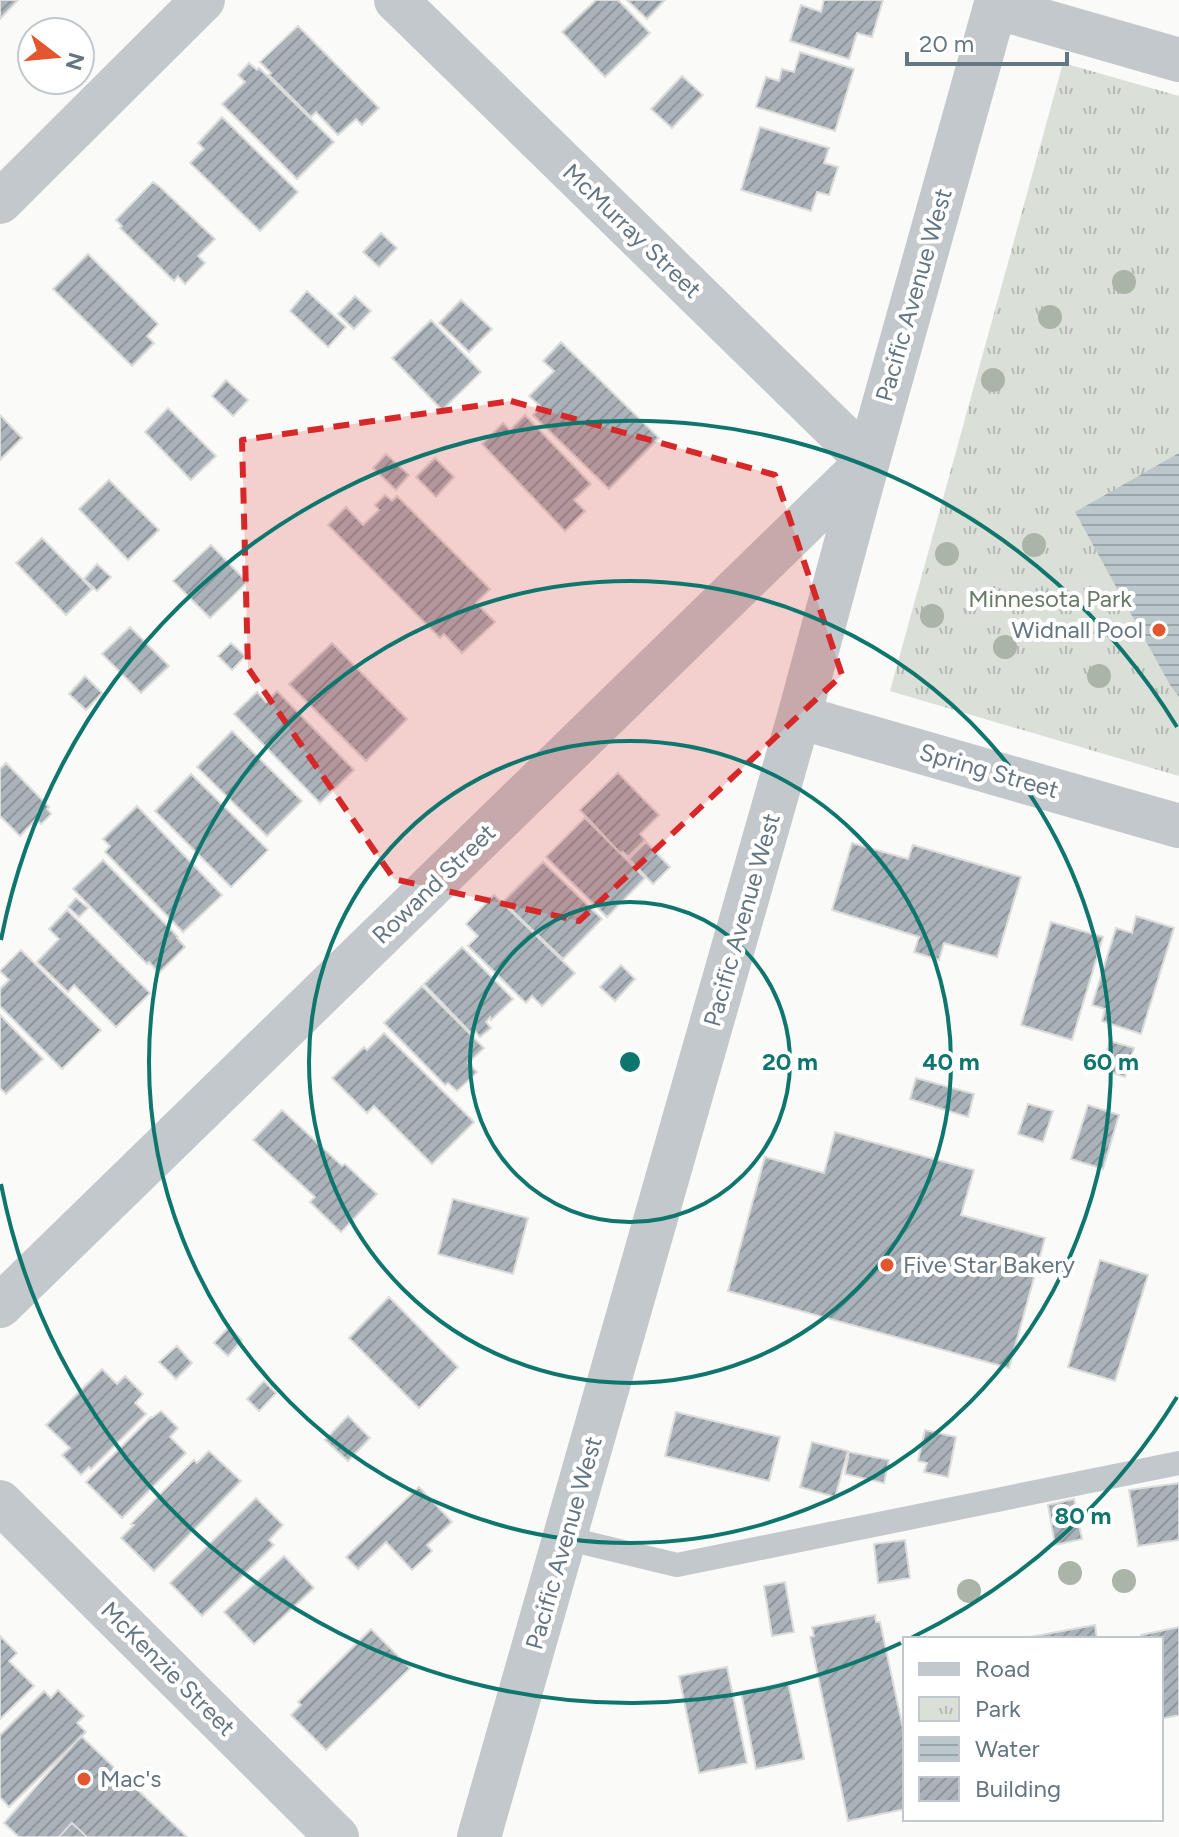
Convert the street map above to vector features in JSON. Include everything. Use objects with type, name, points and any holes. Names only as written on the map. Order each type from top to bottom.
[{"type":"street","points":[[0,202],[203,0]]},
{"type":"street","name":"McMurray Street","points":[[396,0],[868,461]]},
{"type":"street","points":[[996,3],[1179,60]]},
{"type":"street","name":"Pacific Avenue West","points":[[479,1837],[799,717],[996,3]]},
{"type":"street","name":"Rowand Street","points":[[0,1306],[868,461]]},
{"type":"street","name":"Spring Street","points":[[799,717],[1179,826]]},
{"type":"street","name":"McKenzie Street","points":[[0,1502],[337,1837]]},
{"type":"lane","points":[[565,1538],[677,1565],[1179,1463]]},
{"type":"highlighted area","points":[[511,401],[775,475],[842,675],[579,921],[394,879],[248,668],[242,440]]},
{"type":"green space","name":"Minnesota Park","points":[[1063,63],[1179,96],[1179,776],[890,691]]},
{"type":"water","name":"Widnall Pool","points":[[1179,453],[1179,697],[1075,512]]},
{"type":"building","points":[[0,0],[18,0],[0,19]]},
{"type":"building","points":[[596,0],[618,0],[650,33],[605,77],[562,32]]},
{"type":"building","points":[[627,0],[665,0],[647,19]]},
{"type":"building","points":[[824,0],[883,0],[872,37],[857,33],[849,59],[790,41],[801,5],[821,12]]},
{"type":"building","points":[[298,26],[379,108],[362,125],[356,119],[338,135],[316,112],[311,117],[260,62]]},
{"type":"building","points":[[800,52],[854,69],[835,131],[756,107],[766,77],[779,81],[782,69],[794,72]]},
{"type":"building","points":[[249,63],[257,70],[259,68],[334,142],[297,179],[222,104],[245,82],[238,75]]},
{"type":"building","points":[[682,76],[703,95],[672,128],[651,109]]},
{"type":"building","points":[[222,117],[298,192],[260,231],[190,163],[204,149],[198,143]]},
{"type":"building","points":[[760,127],[829,148],[824,163],[838,167],[829,195],[817,192],[811,211],[741,190]]},
{"type":"building","points":[[153,182],[215,239],[198,256],[205,263],[185,284],[178,276],[174,281],[120,228],[122,226],[116,220]]},
{"type":"building","points":[[381,233],[397,248],[379,267],[363,252]]},
{"type":"building","points":[[88,254],[158,324],[147,336],[154,343],[132,366],[53,289]]},
{"type":"building","points":[[307,291],[346,327],[328,347],[290,311]]},
{"type":"building","points":[[355,296],[371,311],[354,329],[338,314]]},
{"type":"building","points":[[461,300],[492,329],[469,352],[439,323]]},
{"type":"building","points":[[431,320],[481,372],[442,410],[392,358]]},
{"type":"building","points":[[561,342],[659,438],[609,489],[533,415],[541,407],[529,396],[554,371],[543,361]]},
{"type":"building","points":[[226,380],[248,400],[233,416],[212,396]]},
{"type":"building","points":[[168,408],[216,456],[191,480],[145,432]]},
{"type":"building","points":[[0,415],[22,438],[0,460]]},
{"type":"building","points":[[525,415],[591,484],[574,500],[585,511],[565,531],[482,444],[503,423],[510,430]]},
{"type":"building","points":[[386,454],[409,475],[396,490],[373,468]]},
{"type":"building","points":[[435,458],[454,477],[436,497],[416,477]]},
{"type":"building","points":[[109,480],[159,530],[128,560],[79,509]]},
{"type":"building","points":[[385,495],[392,501],[397,496],[490,589],[476,603],[495,622],[462,653],[444,634],[440,638],[328,525],[346,507],[363,525],[379,510],[375,505]]},
{"type":"building","points":[[42,538],[92,589],[66,615],[16,563]]},
{"type":"building","points":[[211,545],[247,582],[210,618],[173,581]]},
{"type":"building","points":[[97,564],[111,577],[97,591],[84,579]]},
{"type":"building","points":[[130,627],[169,666],[141,693],[102,654]]},
{"type":"building","points":[[231,643],[245,656],[232,670],[218,656]]},
{"type":"building","points":[[332,643],[407,719],[366,761],[289,684]]},
{"type":"building","points":[[85,676],[102,693],[86,710],[69,694]]},
{"type":"building","points":[[277,691],[354,770],[320,803],[234,714],[257,692],[266,702]]},
{"type":"building","points":[[232,731],[302,801],[267,836],[197,767]]},
{"type":"building","points":[[6,763],[49,807],[47,809],[51,814],[41,824],[36,819],[20,836],[0,816],[0,769]]},
{"type":"building","points":[[618,773],[659,815],[640,834],[645,840],[628,857],[620,853],[580,810]]},
{"type":"building","points":[[191,774],[268,850],[231,887],[155,811]]},
{"type":"building","points":[[137,806],[222,895],[183,932],[105,852],[110,846],[103,839]]},
{"type":"building","points":[[585,818],[645,878],[607,917],[546,857]]},
{"type":"building","points":[[646,842],[670,867],[653,884],[629,859]]},
{"type":"building","points":[[852,843],[908,859],[913,845],[1021,877],[997,957],[944,943],[939,960],[914,952],[919,937],[832,910]]},
{"type":"building","points":[[103,860],[185,947],[159,973],[73,889]]},
{"type":"building","points":[[543,862],[602,919],[563,959],[503,902]]},
{"type":"building","points":[[494,895],[575,973],[542,1006],[532,996],[526,1003],[468,946],[478,936],[466,924]]},
{"type":"building","points":[[76,898],[88,908],[79,917],[68,907]]},
{"type":"building","points":[[67,910],[150,993],[116,1027],[74,985],[68,992],[37,962],[59,939],[49,929]]},
{"type":"building","points":[[1136,916],[1174,928],[1141,1034],[1102,1021],[1105,1009],[1092,1005],[1116,928],[1132,933]]},
{"type":"building","points":[[1051,922],[1103,937],[1072,1040],[1021,1025]]},
{"type":"building","points":[[462,947],[513,999],[491,1020],[490,1017],[486,1022],[491,1028],[480,1037],[474,1030],[471,1033],[424,984]]},
{"type":"building","points":[[21,950],[101,1030],[62,1069],[0,1006],[0,989],[9,980],[0,971]]},
{"type":"building","points":[[621,965],[635,979],[615,1001],[600,987]]},
{"type":"building","points":[[422,986],[484,1048],[468,1063],[477,1072],[457,1091],[448,1083],[445,1085],[384,1023]]},
{"type":"building","points":[[0,1015],[43,1059],[6,1094],[0,1088]]},
{"type":"building","points":[[384,1033],[474,1122],[432,1164],[374,1106],[367,1113],[332,1078],[364,1047],[367,1050]]},
{"type":"building","points":[[1110,1041],[1134,1048],[1125,1077],[1101,1069]]},
{"type":"building","points":[[916,1078],[974,1094],[968,1117],[910,1099]]},
{"type":"building","points":[[1028,1104],[1053,1111],[1043,1142],[1018,1134]]},
{"type":"building","points":[[1088,1105],[1119,1115],[1103,1169],[1071,1159]]},
{"type":"building","points":[[282,1110],[377,1194],[341,1232],[310,1202],[315,1197],[253,1140]]},
{"type":"building","name":"Five Star Bakery","points":[[835,1132],[974,1170],[961,1215],[1045,1238],[1009,1368],[728,1291],[765,1157],[824,1173]]},
{"type":"building","points":[[453,1199],[528,1218],[513,1274],[438,1254]]},
{"type":"building","points":[[1100,1260],[1148,1275],[1115,1381],[1068,1367]]},
{"type":"building","points":[[389,1297],[458,1367],[419,1408],[349,1338]]},
{"type":"building","points":[[229,1327],[242,1340],[228,1356],[214,1343]]},
{"type":"building","points":[[177,1346],[192,1363],[176,1379],[159,1362]]},
{"type":"building","points":[[102,1369],[117,1384],[125,1376],[143,1394],[135,1403],[146,1414],[91,1469],[89,1467],[81,1475],[62,1455],[70,1448],[46,1425]]},
{"type":"building","points":[[264,1381],[276,1393],[259,1411],[247,1399]]},
{"type":"building","points":[[161,1411],[178,1428],[170,1437],[186,1453],[122,1518],[86,1482],[151,1417]]},
{"type":"building","points":[[676,1412],[780,1437],[769,1481],[665,1456]]},
{"type":"building","points":[[348,1416],[370,1438],[348,1461],[325,1440]]},
{"type":"building","points":[[925,1430],[956,1437],[948,1477],[924,1472],[927,1463],[918,1461]]},
{"type":"building","points":[[812,1442],[848,1451],[835,1497],[800,1487]]},
{"type":"building","points":[[209,1451],[241,1481],[154,1571],[121,1538],[194,1460],[197,1463]]},
{"type":"building","points":[[849,1452],[889,1460],[884,1483],[845,1474]]},
{"type":"building","points":[[1179,1483],[1179,1540],[1138,1546],[1129,1490]]},
{"type":"building","points":[[419,1487],[452,1522],[427,1545],[432,1551],[412,1570],[386,1542],[358,1569],[346,1557]]},
{"type":"building","points":[[256,1498],[283,1525],[269,1540],[274,1545],[202,1616],[170,1583]]},
{"type":"building","points":[[1074,1499],[1082,1539],[1055,1545],[1048,1505]]},
{"type":"building","points":[[905,1540],[910,1578],[878,1583],[874,1544]]},
{"type":"building","points":[[284,1556],[314,1588],[254,1644],[224,1612]]},
{"type":"building","points":[[785,1582],[794,1632],[772,1636],[764,1586]]},
{"type":"building","points":[[875,1615],[876,1622],[880,1622],[903,1729],[903,1809],[848,1821],[810,1637],[814,1636],[812,1627]]},
{"type":"building","points":[[1095,1625],[1097,1637],[1030,1637]]},
{"type":"building","points":[[1179,1627],[1179,1715],[1163,1719],[1163,1637],[1141,1635]]},
{"type":"building","points":[[371,1629],[410,1668],[326,1750],[291,1715],[301,1705],[298,1702]]},
{"type":"building","points":[[0,1636],[17,1653],[9,1661],[34,1686],[0,1719]]},
{"type":"building","points":[[727,1667],[747,1763],[699,1773],[679,1676]]},
{"type":"building","points":[[788,1682],[804,1759],[756,1769],[741,1692]]},
{"type":"building","points":[[58,1690],[84,1716],[77,1723],[86,1732],[9,1807],[0,1797],[0,1735],[44,1691],[51,1698]]},
{"type":"building","name":"Mac's","points":[[81,1736],[187,1837],[19,1837],[4,1823]]},
{"type":"building","points":[[72,1823],[87,1837],[59,1837]]},
{"type":"place","name":"Widnall Pool","points":[[1159,630]]},
{"type":"place","name":"Five Star Bakery","points":[[887,1265]]},
{"type":"place","name":"Mac's","points":[[84,1779]]}]
